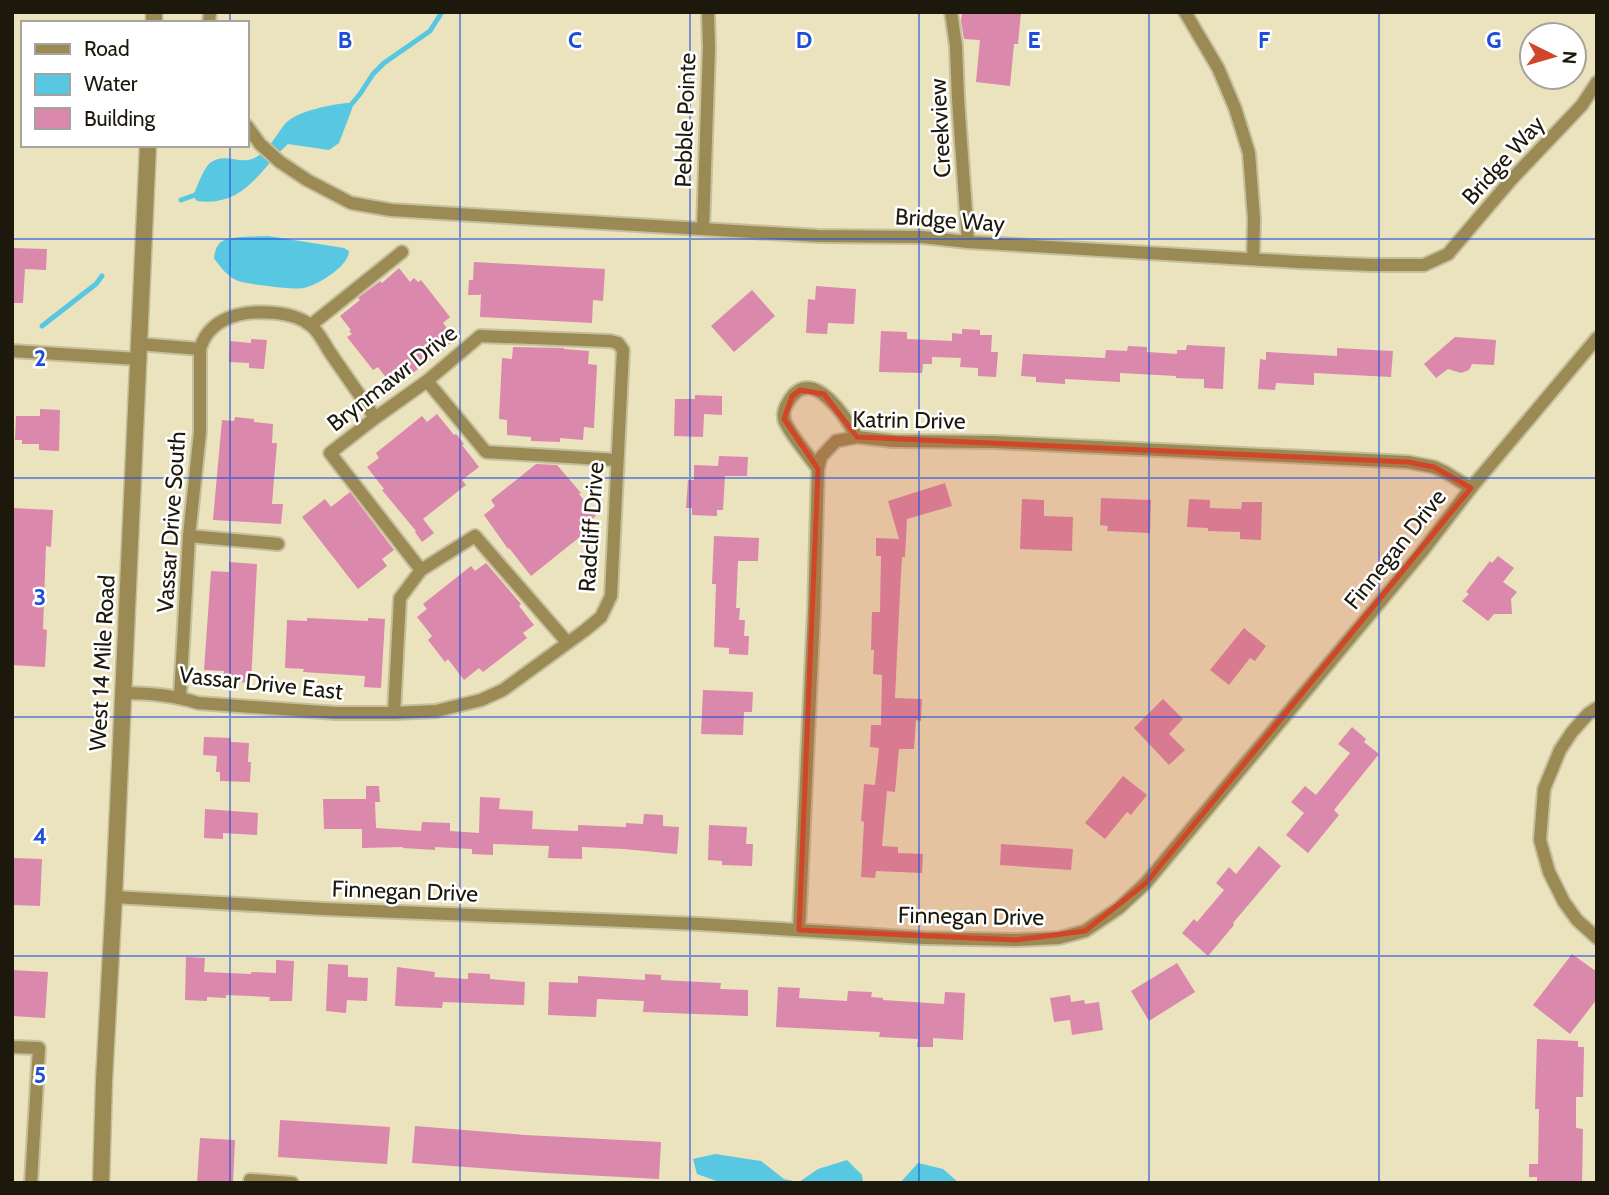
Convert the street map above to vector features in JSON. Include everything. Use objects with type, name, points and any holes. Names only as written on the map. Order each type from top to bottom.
[{"type":"street","name":"Pebble Pointe","points":[[703,229],[708,12]]},
{"type":"street","name":"Creekview","points":[[951,12],[956,46],[968,242]]},
{"type":"street","points":[[1185,12],[1218,68],[1235,108],[1249,153],[1254,219],[1253,259]]},
{"type":"street","name":"Bridge Way","points":[[248,128],[260,144],[280,162],[307,180],[351,203],[391,210],[818,236],[922,237],[1253,259],[1424,265],[1448,254],[1510,181],[1582,105],[1597,82]]},
{"type":"street","name":"West 14 Mile Road","points":[[101,1183],[148,147]]},
{"type":"street","points":[[311,325],[402,252]]},
{"type":"street","points":[[12,351],[139,352],[200,349],[203,337],[210,330],[221,322],[242,314],[258,312],[294,316],[311,325],[375,418]]},
{"type":"street","name":"Brynmawr Drive","points":[[421,569],[330,453],[427,381],[480,336]]},
{"type":"street","name":"Radcliff Drive","points":[[394,713],[436,711],[481,700],[503,690],[601,617],[611,596],[623,350],[610,341],[480,336]]},
{"type":"street","name":"Finnegan Drive","points":[[114,897],[324,909],[699,924],[924,938],[1037,939],[1059,938],[1085,931],[1119,908],[1146,883],[1597,338]]},
{"type":"street","name":"Vassar Drive South","points":[[180,697],[189,536],[200,432],[200,349]]},
{"type":"street","points":[[427,381],[486,452],[617,460]]},
{"type":"street","points":[[799,930],[818,469],[792,434],[784,419],[785,408],[792,396],[800,390],[810,389],[824,394],[836,405],[857,437]]},
{"type":"street","name":"Katrin Drive","points":[[818,469],[821,457],[836,441],[857,437],[893,441],[994,442],[1408,462],[1434,467],[1471,488]]},
{"type":"street","points":[[189,536],[278,544]]},
{"type":"street","points":[[394,713],[400,598],[421,569],[475,536],[567,642]]},
{"type":"street","name":"Vassar Drive East","points":[[123,693],[180,697],[198,703],[336,713],[394,713]]},
{"type":"street","points":[[1597,708],[1572,732],[1560,750],[1544,789],[1540,840],[1549,872],[1564,902],[1577,920],[1597,938]]},
{"type":"street","points":[[12,1047],[38,1048],[31,1183]]},
{"type":"street","points":[[250,1180],[292,1183]]},
{"type":"highlighted area","points":[[800,390],[824,394],[857,437],[1408,462],[1434,467],[1471,488],[1146,883],[1085,931],[1016,940],[799,930],[818,469],[784,419],[792,396]]},
{"type":"water","points":[[353,103],[352,109],[339,143],[329,150],[288,144],[239,193],[213,201],[197,201],[193,196],[210,163],[220,158],[252,159],[267,148],[290,119],[314,109]]},
{"type":"water","points":[[268,236],[344,248],[349,251],[348,257],[332,274],[304,288],[238,281],[224,271],[214,258],[218,245],[225,240]]},
{"type":"water","points":[[715,1154],[761,1161],[784,1179],[799,1182],[818,1169],[847,1160],[862,1175],[863,1183],[719,1182],[697,1174],[693,1159]]},
{"type":"water","points":[[918,1163],[943,1169],[959,1183],[900,1183]]},
{"type":"building","points":[[962,12],[1021,12],[1018,44],[1014,44],[1010,86],[976,82],[980,40],[964,39]]},
{"type":"building","points":[[12,248],[47,249],[46,270],[25,269],[23,303],[12,303]]},
{"type":"building","points":[[474,262],[605,269],[603,301],[593,300],[592,323],[480,317],[481,294],[468,295],[469,280],[473,280]]},
{"type":"building","points":[[399,268],[410,282],[414,278],[418,282],[421,280],[450,317],[443,323],[456,339],[394,388],[378,367],[373,370],[347,337],[352,334],[349,331],[351,330],[340,316],[360,300],[358,298]]},
{"type":"building","points":[[816,286],[856,289],[854,324],[828,323],[827,334],[806,333],[808,299],[815,300]]},
{"type":"building","points":[[752,290],[775,316],[734,352],[711,326]]},
{"type":"building","points":[[962,329],[980,330],[980,335],[992,335],[991,352],[998,352],[996,377],[978,376],[978,368],[960,367],[961,358],[932,357],[932,364],[923,364],[922,373],[879,372],[881,331],[907,332],[907,339],[952,341],[952,333],[962,334]]},
{"type":"building","points":[[1455,337],[1496,340],[1494,365],[1472,364],[1469,370],[1461,373],[1448,369],[1436,378],[1424,364]]},
{"type":"building","points":[[251,339],[267,340],[264,369],[249,368],[249,363],[229,362],[230,341],[251,343]]},
{"type":"building","points":[[1187,345],[1225,347],[1223,389],[1204,388],[1204,379],[1176,376],[1120,373],[1120,382],[1065,379],[1065,384],[1036,382],[1036,377],[1021,376],[1023,354],[1105,358],[1106,350],[1127,351],[1128,346],[1147,347],[1147,352],[1177,354],[1177,350],[1186,350]]},
{"type":"building","points":[[513,347],[589,351],[588,364],[597,365],[594,428],[584,427],[583,440],[560,438],[560,442],[531,441],[531,437],[507,435],[507,420],[499,419],[502,358],[512,359]]},
{"type":"building","points":[[1337,348],[1393,351],[1391,377],[1314,373],[1314,385],[1276,383],[1275,390],[1258,389],[1260,359],[1266,360],[1266,352],[1337,356]]},
{"type":"building","points":[[695,395],[722,396],[722,415],[704,414],[703,437],[674,436],[675,399],[695,399]]},
{"type":"building","points":[[40,409],[60,410],[59,451],[39,450],[39,444],[22,444],[22,440],[15,440],[16,416],[40,416]]},
{"type":"building","points":[[437,414],[464,444],[462,445],[479,467],[462,480],[466,485],[423,519],[434,533],[422,542],[367,467],[379,458],[376,453],[422,416],[427,422]]},
{"type":"building","points":[[235,417],[273,424],[272,443],[277,443],[272,504],[283,504],[281,524],[213,520],[222,420],[234,421]]},
{"type":"building","points":[[719,456],[748,457],[747,476],[725,476],[723,510],[717,510],[717,516],[692,515],[692,508],[686,508],[688,480],[694,480],[694,465],[718,466]]},
{"type":"building","points":[[536,464],[557,465],[596,516],[587,523],[591,528],[531,576],[484,515],[495,506],[491,500]]},
{"type":"building","points":[[945,483],[952,506],[907,519],[905,557],[902,557],[895,698],[922,699],[921,721],[916,720],[914,749],[899,749],[895,792],[887,791],[882,846],[898,847],[898,853],[923,854],[922,873],[876,871],[875,878],[861,877],[864,784],[875,785],[879,748],[870,747],[871,725],[881,725],[882,675],[873,674],[874,650],[871,650],[872,612],[880,612],[881,556],[876,556],[876,538],[899,539],[888,501]]},
{"type":"building","points":[[350,492],[394,550],[382,559],[387,566],[358,589],[302,517],[325,499],[331,507]]},
{"type":"building","points":[[1101,498],[1151,500],[1150,533],[1107,531],[1108,526],[1100,525]]},
{"type":"building","points":[[1022,499],[1044,500],[1044,516],[1073,517],[1072,551],[1020,549]]},
{"type":"building","points":[[1189,499],[1210,500],[1210,508],[1241,509],[1242,502],[1262,502],[1261,540],[1240,539],[1240,532],[1187,527]]},
{"type":"building","points":[[12,508],[53,510],[51,547],[46,546],[43,629],[47,630],[45,667],[12,665]]},
{"type":"building","points":[[714,536],[759,538],[758,561],[738,561],[736,608],[740,608],[739,620],[745,620],[744,636],[749,636],[748,655],[729,654],[729,648],[714,647]]},
{"type":"building","points":[[1498,556],[1514,568],[1503,582],[1517,592],[1511,599],[1512,614],[1494,614],[1488,621],[1462,601],[1490,561],[1492,563]]},
{"type":"building","points":[[229,562],[257,564],[251,683],[223,681],[224,671],[204,670],[211,571],[229,572]]},
{"type":"building","points":[[486,563],[521,604],[519,606],[534,625],[523,633],[527,638],[483,672],[479,668],[464,680],[448,659],[445,662],[428,640],[432,636],[417,617],[427,609],[423,604],[471,566],[475,571]]},
{"type":"building","points":[[307,618],[368,621],[368,618],[385,619],[381,688],[364,687],[365,676],[303,672],[304,669],[285,668],[287,620],[307,621]]},
{"type":"building","points":[[1244,628],[1266,646],[1255,661],[1250,658],[1229,685],[1210,670]]},
{"type":"building","points":[[703,690],[753,692],[752,712],[744,712],[743,735],[701,734]]},
{"type":"building","points":[[1163,699],[1183,719],[1169,734],[1185,750],[1169,765],[1134,728]]},
{"type":"building","points":[[1352,727],[1366,739],[1364,742],[1379,754],[1334,810],[1339,815],[1308,853],[1286,835],[1304,813],[1291,802],[1305,786],[1316,795],[1350,753],[1338,744]]},
{"type":"building","points":[[204,737],[231,738],[231,742],[249,743],[250,782],[220,781],[220,772],[216,772],[217,756],[203,755]]},
{"type":"building","points":[[1123,776],[1147,795],[1131,815],[1127,812],[1105,839],[1085,823]]},
{"type":"building","points":[[366,786],[379,786],[380,802],[375,802],[376,828],[421,831],[422,822],[450,823],[450,831],[479,833],[480,797],[500,798],[499,809],[533,811],[532,829],[578,831],[578,825],[626,827],[626,823],[643,824],[644,814],[663,815],[663,826],[679,827],[677,854],[582,847],[582,859],[548,858],[549,846],[493,844],[493,855],[472,854],[472,849],[435,847],[435,850],[403,847],[362,848],[362,829],[324,829],[323,799],[366,799]]},
{"type":"building","points":[[205,809],[258,813],[257,835],[223,833],[223,839],[204,838]]},
{"type":"building","points":[[709,825],[747,827],[746,844],[753,844],[752,866],[722,865],[722,861],[708,860]]},
{"type":"building","points":[[1001,844],[1073,849],[1071,870],[1000,865]]},
{"type":"building","points":[[1259,846],[1281,866],[1208,956],[1182,933],[1194,919],[1197,922],[1224,890],[1216,883],[1229,867],[1236,874]]},
{"type":"building","points":[[14,858],[42,859],[40,906],[12,905]]},
{"type":"building","points":[[1572,954],[1597,972],[1597,999],[1570,1034],[1533,1005]]},
{"type":"building","points":[[186,957],[205,958],[204,972],[251,974],[276,973],[276,960],[294,961],[292,1001],[226,995],[226,998],[207,997],[207,1001],[185,1000]]},
{"type":"building","points":[[1177,963],[1195,992],[1149,1021],[1131,991]]},
{"type":"building","points":[[328,964],[348,965],[348,977],[368,978],[367,1001],[347,1000],[346,1013],[326,1011]]},
{"type":"building","points":[[397,967],[435,972],[434,977],[468,979],[468,973],[490,974],[490,979],[525,982],[524,1005],[443,1002],[442,1008],[395,1006]]},
{"type":"building","points":[[12,970],[48,972],[45,1018],[12,1016]]},
{"type":"building","points":[[645,974],[661,975],[661,980],[721,983],[720,989],[748,990],[748,1016],[643,1012],[644,1001],[597,999],[596,1017],[548,1015],[549,982],[578,983],[578,976],[645,980]]},
{"type":"building","points":[[778,987],[800,988],[799,998],[847,1001],[848,991],[872,992],[871,997],[883,1000],[944,1004],[945,992],[965,993],[963,1040],[933,1038],[933,1047],[917,1047],[918,1039],[879,1037],[880,1032],[776,1027]]},
{"type":"building","points":[[1070,995],[1071,1002],[1099,1002],[1103,1030],[1072,1035],[1070,1020],[1054,1022],[1050,998]]},
{"type":"building","points":[[1537,1039],[1578,1041],[1578,1047],[1584,1047],[1583,1097],[1576,1097],[1576,1128],[1583,1129],[1582,1183],[1537,1183],[1537,1177],[1529,1177],[1529,1164],[1538,1164],[1539,1109],[1535,1109]]},
{"type":"building","points":[[280,1120],[390,1127],[387,1164],[278,1157]]},
{"type":"building","points":[[415,1126],[661,1142],[659,1179],[412,1163]]},
{"type":"building","points":[[200,1138],[235,1140],[233,1183],[197,1183]]},
{"type":"waterway","points":[[350,106],[373,74],[384,63],[430,31],[442,12]]},
{"type":"waterway","points":[[181,200],[198,194]]},
{"type":"waterway","points":[[42,326],[96,284],[102,276]]}]
